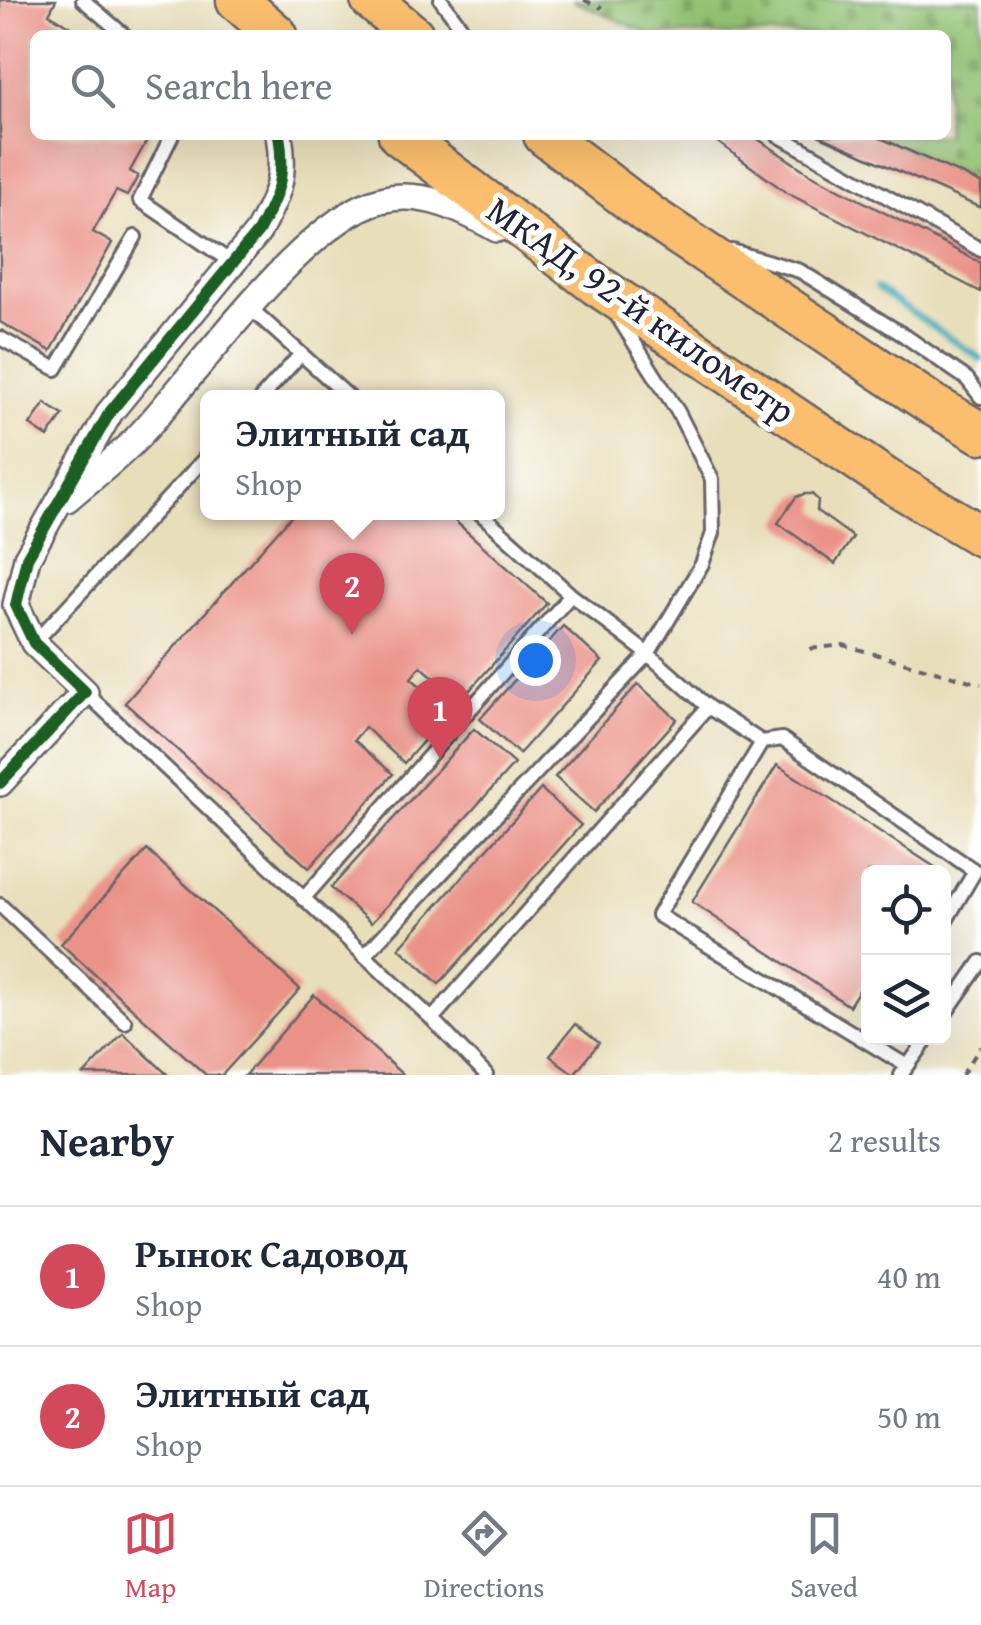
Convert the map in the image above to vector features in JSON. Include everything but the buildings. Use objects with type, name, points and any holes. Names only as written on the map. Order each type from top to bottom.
[{"type":"highway","points":[[235,0],[272,30]]},
{"type":"highway","points":[[371,0],[407,30]]},
{"type":"highway","name":"МКАД, 92-й километр","points":[[406,140],[598,286],[886,479],[981,536]]},
{"type":"highway","points":[[552,140],[681,236],[981,434]]},
{"type":"street","points":[[235,0],[249,30]]},
{"type":"street","points":[[0,783],[85,692],[34,643],[16,605],[27,558],[110,412],[258,232],[276,198],[284,167],[280,140]]},
{"type":"street","points":[[52,512],[135,441],[315,238],[346,215],[382,199],[424,198],[469,214],[598,286]]},
{"type":"lane","points":[[83,0],[118,30]]},
{"type":"lane","points":[[441,0],[463,30]]},
{"type":"lane","points":[[170,140],[140,200],[231,262]]},
{"type":"lane","points":[[787,140],[981,250]]},
{"type":"lane","points":[[681,236],[800,272],[967,379],[981,398]]},
{"type":"lane","points":[[0,338],[56,370],[135,237]]},
{"type":"lane","points":[[364,956],[648,654],[702,564],[713,533],[712,479],[678,412],[598,286]]},
{"type":"lane","points":[[249,308],[341,390]]},
{"type":"lane","points":[[268,390],[302,354]]},
{"type":"lane","points":[[34,643],[200,464]]},
{"type":"lane","points":[[488,520],[708,706],[762,742],[782,740],[975,871],[951,912]]},
{"type":"lane","points":[[302,900],[571,594]]},
{"type":"lane","points":[[85,692],[302,900],[432,1018],[486,1075]]},
{"type":"lane","points":[[432,1018],[708,706]]},
{"type":"lane","points":[[762,742],[658,915],[861,1034]]},
{"type":"lane","points":[[0,905],[125,1022]]},
{"type":"lane","points":[[951,1005],[981,962]]},
{"type":"lane","points":[[877,1045],[904,1071],[923,1045]]},
{"type":"path","points":[[584,0],[602,8]]},
{"type":"path","points":[[810,649],[844,646],[981,684]]},
{"type":"path","points":[[962,1075],[981,1046]]},
{"type":"green space","points":[[572,0],[981,0],[981,183],[885,140],[951,140],[951,30],[640,30]]},
{"type":"waterway","points":[[876,288],[981,359]]},
{"type":"cycle path","points":[[0,783],[85,692],[34,643],[16,605],[27,558],[110,412],[258,232],[279,185],[279,140]]},
{"type":"place","name":"Элитный сад","points":[[352,635]]},
{"type":"place","name":"Рынок Садовод","points":[[440,759]]}]
